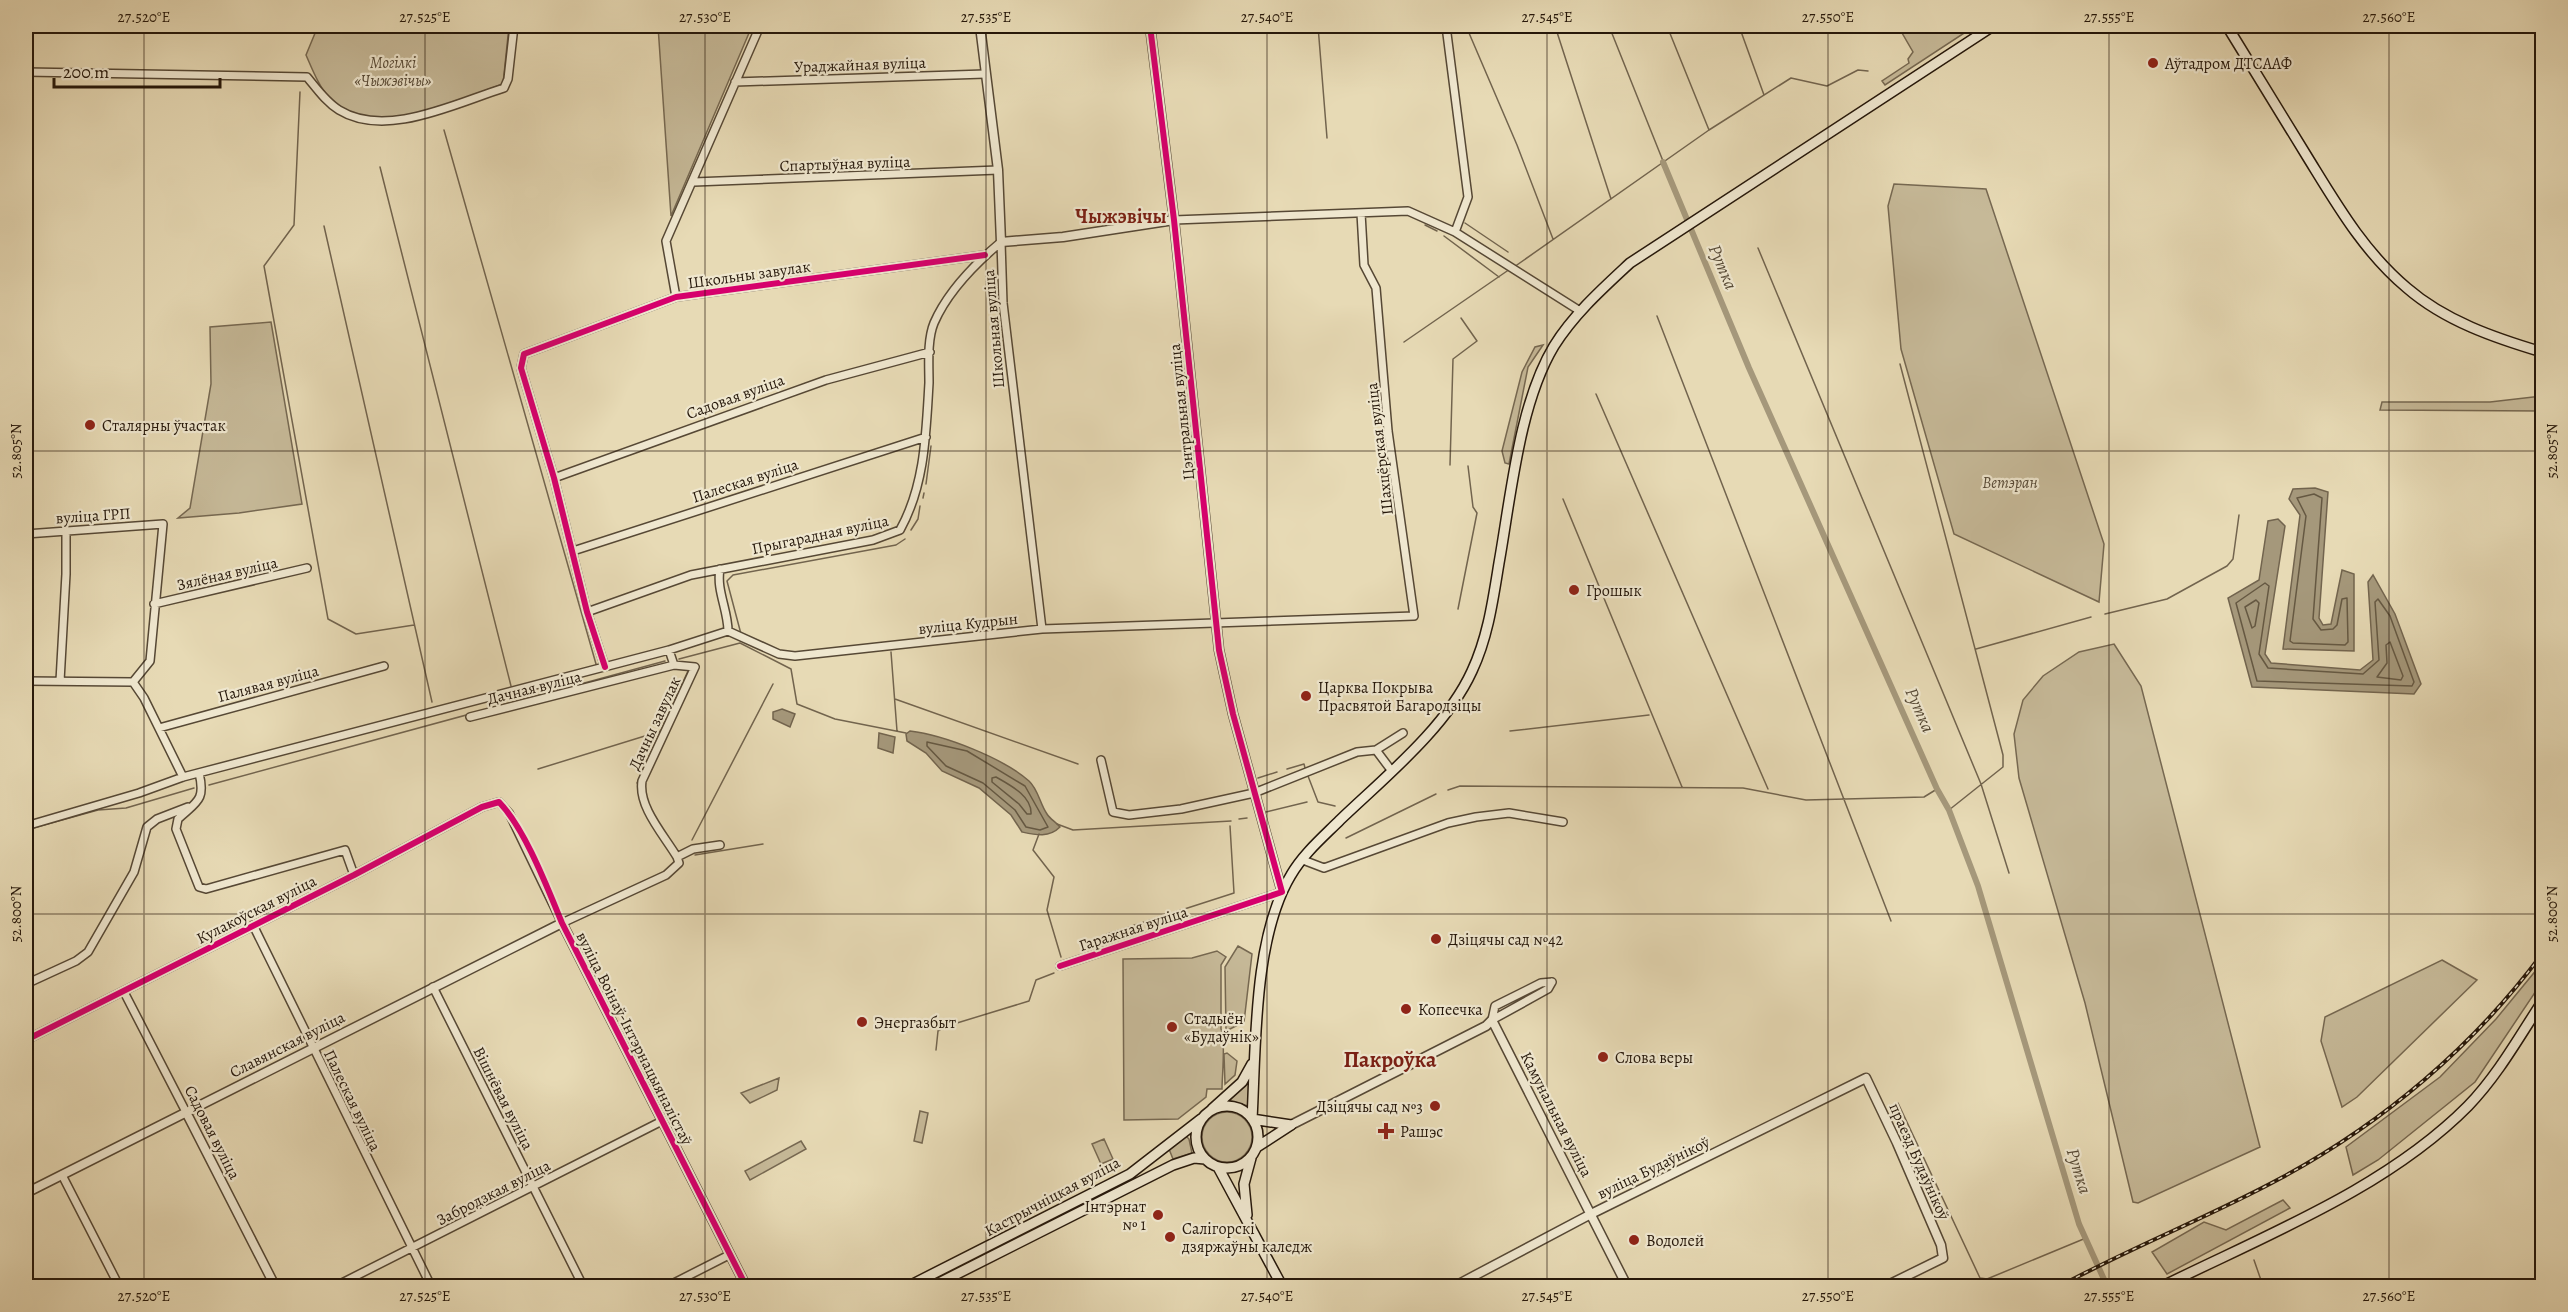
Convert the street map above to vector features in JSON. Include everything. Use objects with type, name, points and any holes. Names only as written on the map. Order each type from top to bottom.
[{"type":"main road","points":[[1248,1221],[1244,1194],[1251,1157],[1257,1147],[1258,1137],[1252,1119],[1253,1062],[1270,930],[1282,892],[1303,860],[1421,741],[1459,698],[1473,670],[1487,633],[1515,470],[1531,402],[1542,368],[1555,345],[1580,311],[1630,263],[1993,26]]},
{"type":"main road","points":[[2227,26],[2341,211],[2370,253],[2408,290],[2448,316],[2487,334],[2542,352]]},
{"type":"main road","points":[[2163,1287],[2335,1202],[2397,1163],[2467,1107],[2502,1064],[2542,1002]]},
{"type":"main road","name":"Кастрычніцкая вуліца","points":[[909,1287],[1130,1174],[1205,1116],[1242,1082],[1253,1062]]},
{"type":"main road","points":[[1254,1094],[1263,1113],[1273,1120]]},
{"type":"main road","points":[[1282,1287],[1218,1167],[1205,1159],[1197,1144],[1196,1135],[1205,1116],[1227,1106],[1236,1107],[1252,1119],[1273,1120],[1291,1125]]},
{"type":"main road","points":[[1257,1147],[1291,1125]]},
{"type":"main road","points":[[1218,1167],[1236,1167],[1251,1157]]},
{"type":"main road","name":"Кастрычніцкая вуліца","points":[[933,1287],[1173,1165],[1194,1158],[1205,1159]]},
{"type":"street","points":[[26,72],[307,76],[325,99],[339,110],[355,118],[383,122],[404,119],[504,88],[508,79],[514,26]]},
{"type":"street","points":[[676,297],[666,242],[760,26]]},
{"type":"street","name":"Школьная вуліца","points":[[980,26],[998,170],[1002,303],[1042,629]]},
{"type":"street","name":"Цэнтральная вуліца","points":[[1150,26],[1174,220],[1216,622],[1233,714],[1282,892]]},
{"type":"street","points":[[1446,26],[1468,197],[1455,232]]},
{"type":"street","name":"Ураджайная вуліца","points":[[735,82],[985,74]]},
{"type":"street","name":"Спартыўная вуліца","points":[[694,182],[998,170]]},
{"type":"street","points":[[926,437],[933,325],[946,303],[985,255],[1001,242],[1063,237],[1174,220],[1408,211],[1455,232],[1580,311]]},
{"type":"street","name":"Шахцёрская вуліца","points":[[1216,622],[1414,616],[1388,431],[1376,288],[1364,265],[1361,213]]},
{"type":"street","name":"Школьны завулак","points":[[554,478],[521,368],[524,354],[676,297],[985,255]]},
{"type":"street","name":"Садовая вуліца","points":[[554,478],[826,380],[930,352]]},
{"type":"street","name":"Палеская вуліца","points":[[573,551],[911,439],[926,437]]},
{"type":"street","name":"Прыгарадная вуліца","points":[[587,612],[691,575],[873,540],[900,530],[915,499],[926,437]]},
{"type":"street","points":[[554,478],[587,612],[605,667]]},
{"type":"street","name":"вуліца ГРП","points":[[26,534],[163,524],[154,604]]},
{"type":"street","points":[[60,681],[66,530]]},
{"type":"street","name":"Зялёная вуліца","points":[[154,604],[307,568]]},
{"type":"street","points":[[26,826],[183,777],[669,650],[728,631],[728,618],[718,580],[720,569]]},
{"type":"street","points":[[134,682],[150,661],[154,604]]},
{"type":"street","name":"вуліца Кудрын","points":[[728,631],[779,654],[795,656],[1042,629],[1216,622]]},
{"type":"street","points":[[669,650],[674,665]]},
{"type":"street","name":"Дачная вуліца","points":[[470,717],[674,665],[695,667]]},
{"type":"street","name":"Палявая вуліца","points":[[159,728],[384,666]]},
{"type":"street","name":"Дачны завулак","points":[[677,856],[644,803],[640,792],[642,781],[695,667]]},
{"type":"street","points":[[26,681],[134,682]]},
{"type":"street","points":[[134,682],[183,777]]},
{"type":"street","points":[[1101,760],[1113,812],[1129,815],[1181,809],[1254,793],[1356,752],[1376,750],[1403,733]]},
{"type":"street","points":[[1376,750],[1391,770]]},
{"type":"street","points":[[199,773],[203,790],[198,802],[178,819],[176,829],[199,887],[206,889],[345,850],[353,873]]},
{"type":"street","name":"Кулакоўская вуліца","points":[[26,1040],[124,992],[482,807],[499,802]]},
{"type":"street","name":"вуліца Воінаў-Інтэрнацыяналістаў","points":[[499,802],[509,813],[746,1287]]},
{"type":"street","points":[[26,984],[76,961],[88,952],[134,872],[147,827],[157,819],[191,807]]},
{"type":"street","points":[[1303,860],[1324,868],[1448,823],[1476,817],[1509,813],[1563,822]]},
{"type":"street","points":[[562,923],[666,875],[679,863],[677,856],[693,849],[720,845]]},
{"type":"street","name":"Гаражная вуліца","points":[[1060,966],[1282,892]]},
{"type":"street","name":"Славянская вуліца","points":[[26,1193],[562,923]]},
{"type":"street","name":"Палеская вуліца","points":[[253,925],[431,1287]]},
{"type":"street","points":[[1291,1125],[1486,1026],[1492,1020],[1548,989],[1552,982],[1541,982],[1495,1006],[1492,1020]]},
{"type":"street","name":"Вішнёвая вуліца","points":[[433,987],[583,1287]]},
{"type":"street","name":"Садовая вуліца","points":[[124,992],[275,1287]]},
{"type":"street","name":"Камунальная вуліца","points":[[1492,1020],[1627,1287]]},
{"type":"street","name":"вуліца Будаўнікоў","points":[[1455,1287],[1591,1214],[1866,1078]]},
{"type":"street","name":"праезд Будаўнікоў","points":[[1866,1078],[1902,1153],[1941,1245],[1943,1258],[1886,1287]]},
{"type":"street","name":"Забродзкая вуліца","points":[[336,1287],[662,1121]]},
{"type":"street","points":[[62,1175],[118,1287]]},
{"type":"street","points":[[668,1287],[729,1255]]},
{"type":"green space","name":"Могілкі «Чыжэвічы»","points":[[318,26],[509,26],[503,84],[415,114],[391,118],[369,117],[349,112],[327,95],[306,55]]},
{"type":"green space","points":[[658,26],[752,26],[671,216]]},
{"type":"green space","points":[[1898,26],[1975,26],[1885,85],[1882,81],[1909,63],[1908,59],[1913,52]]},
{"type":"green space","name":"Ветэран","points":[[1894,184],[1986,189],[2104,544],[2099,602],[1954,534],[1901,349],[1888,206]]},
{"type":"green space","points":[[271,322],[302,504],[239,513],[178,518],[190,508],[211,384],[210,327]]},
{"type":"green space","points":[[1543,345],[1528,367],[1509,464],[1505,463],[1502,451],[1522,372],[1535,347]]},
{"type":"green space","points":[[2542,396],[2542,411],[2380,410],[2382,402],[2490,402]]},
{"type":"green space","points":[[2114,644],[2141,686],[2260,1147],[2138,1203],[2133,1202],[2085,1003],[2019,778],[2014,734],[2023,700],[2043,676],[2079,652]]},
{"type":"green space","points":[[1238,946],[1252,954],[1244,1022],[1226,1031],[1225,967]]},
{"type":"green space","name":"Стадыён «Будаўнік»","points":[[1217,951],[1226,957],[1221,965],[1221,1029],[1224,1049],[1222,1089],[1207,1089],[1206,1097],[1178,1119],[1124,1120],[1123,959],[1192,958]]},
{"type":"green space","points":[[2442,960],[2477,980],[2357,1097],[2342,1107],[2321,1041],[2325,1017]]},
{"type":"green space","points":[[2542,963],[2542,982],[2475,1082],[2378,1160],[2353,1175],[2346,1147],[2440,1077],[2496,1019]]},
{"type":"green space","points":[[1227,1053],[1237,1061],[1235,1075],[1225,1084],[1224,1054]]},
{"type":"green space","points":[[779,1078],[777,1090],[750,1103],[741,1093]]},
{"type":"green space","points":[[1249,1084],[1248,1106],[1231,1101],[1230,1098]]},
{"type":"green space","points":[[920,1111],[928,1113],[922,1143],[914,1141]]},
{"type":"green space","points":[[1222,1112],[1232,1112],[1245,1119],[1252,1132],[1252,1142],[1245,1155],[1232,1162],[1222,1162],[1213,1158],[1206,1151],[1202,1142],[1202,1132],[1206,1123],[1213,1116]]},
{"type":"green space","points":[[1186,1136],[1189,1139],[1192,1153],[1173,1159],[1169,1149]]},
{"type":"green space","points":[[1104,1139],[1113,1159],[1101,1164],[1092,1144]]},
{"type":"green space","points":[[801,1141],[806,1149],[750,1180],[745,1171]]},
{"type":"green space","points":[[2283,1200],[2290,1208],[2167,1274],[2152,1252],[2204,1222],[2226,1230]]},
{"type":"water","points":[[2315,488],[2328,492],[2319,618],[2323,625],[2331,624],[2342,570],[2354,574],[2354,651],[2283,649],[2300,515],[2289,499],[2293,489]]},
{"type":"water","points":[[2278,519],[2285,526],[2265,654],[2271,663],[2360,670],[2373,660],[2368,582],[2373,575],[2395,614],[2421,684],[2414,694],[2252,687],[2228,598],[2259,580],[2268,521]]},
{"type":"water","points":[[782,709],[795,714],[790,727],[773,719],[773,712]]},
{"type":"water","points":[[910,731],[939,737],[972,749],[1018,772],[1032,784],[1047,814],[1060,827],[1047,834],[1022,832],[1011,815],[979,788],[942,771],[926,753],[907,741],[906,734]]},
{"type":"water","points":[[879,733],[895,737],[893,753],[878,748]]},
{"type":"waterway","points":[[1318,26],[1327,138]]},
{"type":"waterway","points":[[1466,26],[1517,145],[1553,239]]},
{"type":"waterway","points":[[1555,26],[1611,199]]},
{"type":"waterway","points":[[1609,26],[1663,161]]},
{"type":"waterway","points":[[1667,26],[1709,130]]},
{"type":"waterway","points":[[1739,26],[1764,95]]},
{"type":"waterway","points":[[1514,267],[1709,130],[1791,78],[1827,86],[1858,70],[1868,71]]},
{"type":"waterway","points":[[300,92],[294,225],[264,266],[328,619],[356,634],[414,625]]},
{"type":"waterway","points":[[444,130],[596,664]]},
{"type":"waterway","name":"Рутка","points":[[1663,162],[1749,368],[1937,789],[1949,810],[1978,886],[2079,1224],[2107,1286]]},
{"type":"waterway","points":[[380,167],[511,686]]},
{"type":"waterway","points":[[1465,223],[1508,252]]},
{"type":"waterway","points":[[1425,225],[1437,231]]},
{"type":"waterway","points":[[324,226],[432,702]]},
{"type":"waterway","points":[[1444,236],[1499,277]]},
{"type":"waterway","points":[[1758,248],[1981,784],[2009,873]]},
{"type":"waterway","points":[[1404,342],[1510,269]]},
{"type":"waterway","points":[[1657,316],[1891,921]]},
{"type":"waterway","points":[[1450,465],[1453,359],[1477,341],[1461,318]]},
{"type":"waterway","points":[[1900,364],[2003,755],[2003,767],[1949,810]]},
{"type":"waterway","points":[[1596,394],[1768,789]]},
{"type":"waterway","points":[[926,484],[931,446]]},
{"type":"waterway","points":[[1458,609],[1477,513],[1473,507],[1468,466]]},
{"type":"waterway","points":[[923,498],[924,493]]},
{"type":"waterway","points":[[1563,499],[1682,787]]},
{"type":"waterway","points":[[911,530],[918,519],[920,506]]},
{"type":"waterway","points":[[2105,614],[2167,599],[2227,566],[2233,559],[2239,515]]},
{"type":"waterway","points":[[741,634],[727,581],[733,575],[896,545],[905,539]]},
{"type":"waterway","points":[[1976,649],[2091,617]]},
{"type":"waterway","points":[[679,659],[740,643],[791,669],[797,704],[835,719],[906,733]]},
{"type":"waterway","points":[[891,652],[897,731]]},
{"type":"waterway","points":[[209,785],[665,661]]},
{"type":"waterway","points":[[637,783],[688,671]]},
{"type":"waterway","points":[[692,840],[773,684]]},
{"type":"waterway","points":[[895,699],[1078,764]]},
{"type":"waterway","points":[[1510,731],[1649,715]]},
{"type":"waterway","points":[[538,769],[661,731]]},
{"type":"waterway","points":[[1287,769],[1304,764],[1305,768]]},
{"type":"waterway","points":[[1258,778],[1277,772]]},
{"type":"waterway","points":[[1308,776],[1318,802],[1335,806]]},
{"type":"waterway","points":[[1448,790],[1460,786],[1743,788],[1806,800],[1924,797],[1937,789]]},
{"type":"waterway","points":[[26,830],[98,810],[126,808],[194,788]]},
{"type":"waterway","points":[[1346,838],[1436,794]]},
{"type":"waterway","points":[[1266,812],[1307,802]]},
{"type":"waterway","points":[[1239,819],[1247,818]]},
{"type":"waterway","points":[[1057,824],[1073,830],[1231,821]]},
{"type":"waterway","points":[[1107,934],[1234,893],[1230,826]]},
{"type":"waterway","points":[[1039,834],[1033,850],[1054,877],[1047,910],[1061,957]]},
{"type":"waterway","points":[[695,855],[763,844]]},
{"type":"waterway","points":[[957,1023],[1029,1001],[1036,980],[1054,973]]},
{"type":"waterway","points":[[936,1050],[938,1031],[946,1026]]},
{"type":"waterway","points":[[1898,1103],[1980,1278],[1987,1279],[2086,1238]]},
{"type":"waterway","points":[[2254,1260],[2263,1286]]},
{"type":"railway","points":[[2060,1286],[2281,1178],[2355,1133],[2424,1080],[2456,1051],[2515,988],[2542,954]]},
{"type":"cycle path","points":[[1060,966],[1282,892],[1233,714],[1219,650],[1174,220],[1150,26]]},
{"type":"cycle path","points":[[605,667],[587,612],[554,478],[521,368],[524,354],[676,297],[985,255]]},
{"type":"cycle path","points":[[26,1040],[354,875],[482,807],[499,802],[518,827],[562,923],[746,1286]]},
{"type":"place","name":"Аўтадром ДТСААФ","points":[[2153,63]]},
{"type":"place","name":"Сталярны ўчастак","points":[[90,425]]},
{"type":"place","name":"Грошык","points":[[1574,590]]},
{"type":"place","name":"Царква Покрыва Прасвятой Багародзіцы","points":[[1306,696]]},
{"type":"place","name":"Дзіцячы сад №42","points":[[1436,939]]},
{"type":"place","name":"Копеечка","points":[[1406,1009]]},
{"type":"place","name":"Энергазбыт","points":[[862,1022]]},
{"type":"place","name":"Стадыён «Будаўнік»","points":[[1172,1027]]},
{"type":"place","name":"Слова веры","points":[[1603,1057]]},
{"type":"place","name":"Дзіцячы сад №3","points":[[1435,1106]]},
{"type":"place","name":"Рашэс","points":[[1386,1131]]},
{"type":"place","name":"Інтэрнат № 1","points":[[1158,1215]]},
{"type":"place","name":"Салігорскі дзяржаўны каледж","points":[[1170,1237]]},
{"type":"place","name":"Водолей","points":[[1634,1240]]},
{"type":"district","name":"Чыжэвічы","points":[[1121,216]]},
{"type":"district","name":"Пакроўка","points":[[1390,1059]]}]
